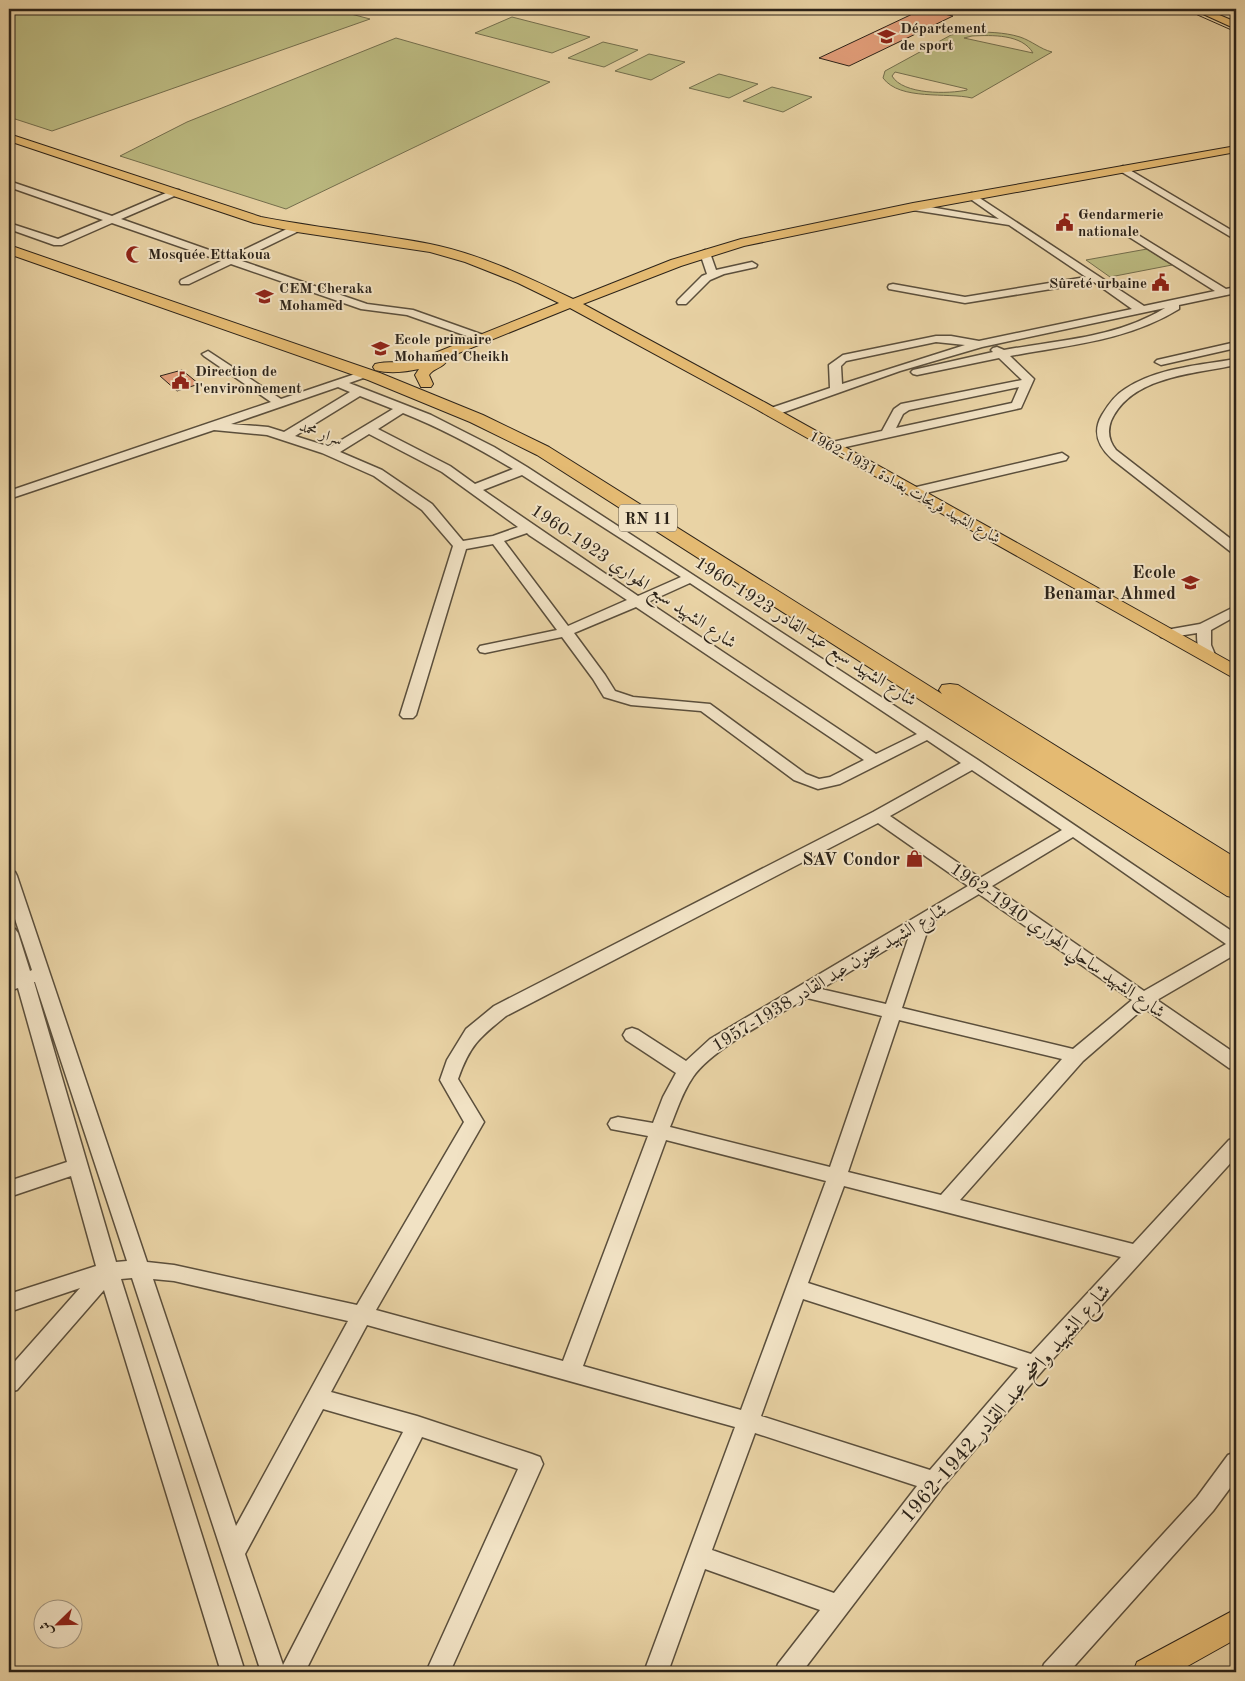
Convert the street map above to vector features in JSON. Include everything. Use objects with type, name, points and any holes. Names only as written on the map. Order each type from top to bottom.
[{"type":"highway","name":"RN 11","points":[[9,240],[373,370],[480,419],[542,451],[1236,890]]},
{"type":"highway","name":"RN 11","points":[[9,249],[373,370],[426,384],[494,411],[564,447],[1236,869]]},
{"type":"main road","points":[[1196,9],[1236,26]]},
{"type":"main road","points":[[1218,9],[1236,16]]},
{"type":"main road","name":"شارع الشهيد فريحات بغدادة 1931-1962","points":[[9,137],[258,220],[447,252],[523,280],[572,304],[772,412],[1236,672]]},
{"type":"main road","points":[[373,370],[418,365],[569,310],[572,304],[705,253],[782,233],[972,196],[1039,186],[1236,149]]},
{"type":"main road","points":[[426,384],[422,375],[428,366],[488,340]]},
{"type":"main road","points":[[1148,1672],[1236,1623]]},
{"type":"street","points":[[1124,169],[1236,237]]},
{"type":"street","points":[[9,184],[365,307],[409,312],[488,340]]},
{"type":"street","points":[[9,226],[58,243],[176,192]]},
{"type":"street","points":[[972,196],[1142,310]]},
{"type":"street","points":[[913,207],[1012,223]]},
{"type":"street","points":[[185,282],[297,228]]},
{"type":"street","points":[[1130,232],[1224,292]]},
{"type":"street","points":[[705,253],[713,275]]},
{"type":"street","points":[[682,302],[701,281],[713,275],[752,265]]},
{"type":"street","points":[[892,287],[965,300],[1095,279]]},
{"type":"street","points":[[772,412],[920,361],[984,343],[1236,290]]},
{"type":"street","points":[[912,373],[1123,332],[1162,316],[1182,301]]},
{"type":"street","points":[[832,446],[1013,406],[1019,402],[1028,382],[1027,376],[1002,354],[984,343],[951,338],[936,339],[842,359],[836,365],[836,390]]},
{"type":"street","points":[[1161,362],[1236,345]]},
{"type":"street","points":[[208,354],[280,403]]},
{"type":"street","points":[[1236,362],[1150,382],[1130,391],[1112,408],[1104,423],[1102,435],[1106,448],[1236,548]]},
{"type":"street","name":"سرار محمد","points":[[214,426],[373,370]]},
{"type":"street","points":[[887,434],[898,412],[905,407],[1028,382]]},
{"type":"street","name":"شارع الشهيد سبع عبد القادر 1923-1960","points":[[338,383],[448,428],[523,470],[928,734],[1073,830],[1236,942]]},
{"type":"street","points":[[285,437],[358,392]]},
{"type":"street","points":[[331,452],[401,408]]},
{"type":"street","points":[[9,495],[214,426]]},
{"type":"street","name":"سرار محمد","points":[[214,426],[268,430],[331,452],[378,473],[427,507],[460,546]]},
{"type":"street","name":"شارع الشهيد سبع الهواري 1923-1960","points":[[369,429],[439,465],[528,528],[875,760]]},
{"type":"street","points":[[913,492],[1062,457]]},
{"type":"street","points":[[474,489],[523,470]]},
{"type":"street","points":[[408,715],[460,546],[496,539],[528,528]]},
{"type":"street","points":[[496,539],[609,694],[632,701],[705,707],[800,777],[818,784],[834,781],[928,734]]},
{"type":"street","points":[[485,649],[565,632],[691,578]]},
{"type":"street","points":[[1166,634],[1204,628],[1236,610]]},
{"type":"street","points":[[1204,628],[1204,645],[1209,657]]},
{"type":"street","points":[[233,1554],[362,1315],[474,1122],[449,1080],[456,1060],[472,1034],[500,1011],[879,816],[973,764]]},
{"type":"street","name":"شارع الشهيد ساحلي الهواري 1940-1962","points":[[879,816],[1236,1063]]},
{"type":"street","name":"شارع الشهيد سحنون عبد القادر 1938-1957","points":[[570,1372],[658,1131],[672,1097],[686,1071],[716,1044],[1073,830]]},
{"type":"street","points":[[9,876],[24,980],[139,1269],[272,1672]]},
{"type":"street","points":[[656,1672],[837,1176],[923,920]]},
{"type":"street","points":[[9,934],[108,1272],[233,1672]]},
{"type":"street","points":[[945,1204],[1076,1056],[1144,999],[1236,946]]},
{"type":"street","points":[[804,991],[1076,1056]]},
{"type":"street","points":[[632,1035],[686,1071]]},
{"type":"street","points":[[618,1124],[658,1131],[1137,1253]]},
{"type":"street","name":"شارع الشهيد واضح عبد القادر 1942-1962","points":[[787,1672],[934,1481],[1035,1364],[1236,1145]]},
{"type":"street","points":[[9,1189],[78,1166]]},
{"type":"street","points":[[9,1302],[124,1268],[174,1273],[362,1315],[748,1421],[934,1481]]},
{"type":"street","points":[[9,1383],[108,1272]]},
{"type":"street","points":[[796,1288],[1035,1364]]},
{"type":"street","points":[[318,1398],[417,1426],[532,1464],[438,1672]]},
{"type":"street","points":[[292,1672],[417,1426]]},
{"type":"street","points":[[1052,1672],[1205,1504],[1236,1462]]},
{"type":"street","points":[[698,1556],[837,1605]]},
{"type":"shaded area","points":[[9,9],[332,9],[370,19],[52,131],[9,117]]},
{"type":"shaded area","points":[[512,17],[590,37],[552,53],[475,33]]},
{"type":"shaded area","points":[[969,32],[1008,34],[1020,37],[1052,52],[972,98],[912,93],[891,85],[883,78],[885,71],[951,35]],"holes":[[[972,36],[997,36],[1014,39],[1022,42],[1033,53],[964,38]],[[895,72],[967,89],[967,90],[949,92],[916,90],[898,82],[892,76]]]},
{"type":"shaded area","points":[[396,38],[550,82],[286,209],[120,156],[187,122]]},
{"type":"shaded area","points":[[603,42],[638,50],[604,67],[568,58]]},
{"type":"shaded area","points":[[649,54],[685,62],[651,80],[615,71]]},
{"type":"shaded area","points":[[719,74],[758,84],[729,98],[689,88]]},
{"type":"shaded area","points":[[772,87],[812,97],[783,112],[743,101]]},
{"type":"shaded area","points":[[1147,249],[1172,265],[1110,277],[1086,260]]},
{"type":"building","name":"Département de sport","points":[[923,9],[953,16],[849,66],[819,58]]},
{"type":"building","name":"Direction de l'environnement","points":[[182,370],[199,384],[177,391],[160,376]]},
{"type":"tram line","points":[[1184,9],[1236,32]]},
{"type":"place","name":"Département de sport","points":[[886,37]]},
{"type":"place","name":"Gendarmerie nationale","points":[[1064,223]]},
{"type":"place","name":"Mosquée Ettakoua","points":[[134,254]]},
{"type":"place","name":"Sûreté urbaine","points":[[1161,283]]},
{"type":"place","name":"CEM Cheraka Mohamed","points":[[265,297]]},
{"type":"place","name":"Ecole primaire Mohamed Cheikh","points":[[380,348]]},
{"type":"place","name":"Direction de l'environnement","points":[[181,380]]},
{"type":"place","name":"Ecole Benamar Ahmed","points":[[1190,582]]},
{"type":"place","name":"SAV Condor","points":[[914,859]]}]
